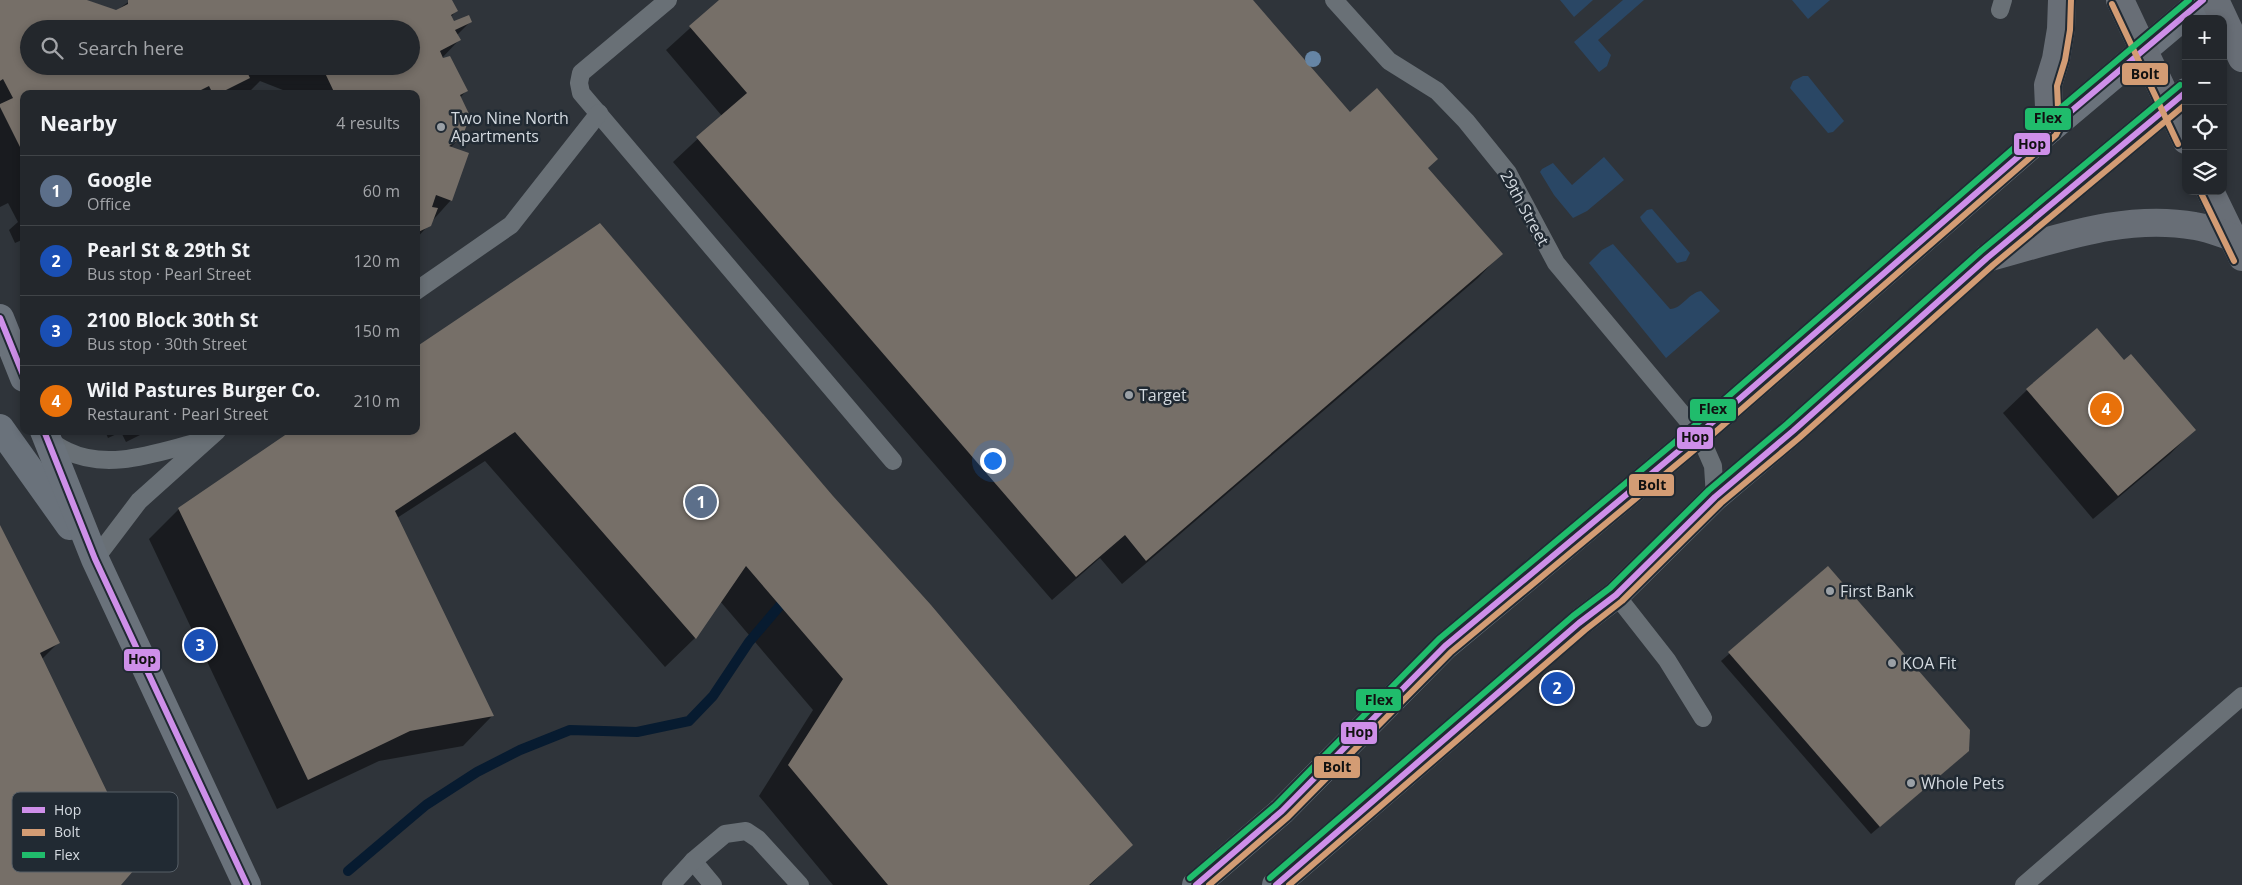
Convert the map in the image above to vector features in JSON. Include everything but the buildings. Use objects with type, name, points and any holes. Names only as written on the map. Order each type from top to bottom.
[{"type":"highway","points":[[2050,129],[2048,85],[2056,59],[2061,29],[2062,0]]},
{"type":"highway","points":[[2120,0],[2143,50],[2178,99],[2182,120]]},
{"type":"highway","points":[[2215,0],[2236,53]]},
{"type":"highway","points":[[2212,195],[2237,247]]},
{"type":"highway","points":[[1987,258],[2102,227],[2128,223],[2196,226],[2237,247]]},
{"type":"main road","points":[[1196,885],[1282,812],[1446,646],[1699,434],[2050,129],[2203,0]]},
{"type":"main road","points":[[1276,885],[1579,623],[1616,595],[1715,497],[1793,431],[1987,258],[2178,99]]},
{"type":"main road","points":[[0,318],[20,368]]},
{"type":"main road","points":[[0,428],[95,560]]},
{"type":"main road","points":[[46,435],[95,560],[247,885]]},
{"type":"lane","points":[[668,0],[582,74],[579,83],[581,93],[893,461]]},
{"type":"lane","name":"29th Street","points":[[1334,0],[1389,61],[1437,92],[1466,121],[1508,173],[1556,263],[1699,434],[1713,466],[1715,497]]},
{"type":"lane","points":[[420,288],[511,225],[598,112]]},
{"type":"lane","points":[[46,435],[67,451],[94,459],[120,461],[210,436]]},
{"type":"lane","points":[[95,560],[139,501],[210,436]]},
{"type":"lane","points":[[1616,595],[1666,660],[1703,718]]},
{"type":"lane","points":[[2024,885],[2242,696]]},
{"type":"lane","points":[[671,885],[693,861],[725,834],[746,831],[758,839],[800,885]]},
{"type":"lane","points":[[693,861],[712,885]]},
{"type":"shaded area","points":[[1560,0],[1593,0],[1574,17]]},
{"type":"shaded area","points":[[1623,0],[1644,0],[1598,40],[1611,55],[1607,66],[1599,72],[1574,42]]},
{"type":"shaded area","points":[[1792,0],[1830,0],[1808,19]]},
{"type":"shaded area","points":[[1803,76],[1808,76],[1844,121],[1833,132],[1828,133],[1790,88],[1793,81]]},
{"type":"shaded area","points":[[1604,157],[1624,180],[1587,211],[1573,218],[1554,195],[1540,172],[1553,163],[1572,185]]},
{"type":"shaded area","points":[[1652,209],[1690,253],[1686,261],[1677,263],[1642,221],[1640,217],[1647,210]]},
{"type":"shaded area","points":[[1613,244],[1670,309],[1678,306],[1696,292],[1701,291],[1720,311],[1666,358],[1589,263],[1602,250]]},
{"type":"waterway","points":[[348,871],[426,805],[477,772],[520,750],[570,730],[637,732],[689,721],[713,696],[749,642],[789,595]]},
{"type":"transit line","name":"Bolt","points":[[1209,885],[1288,817],[1451,652],[1705,441],[2056,135],[2059,129],[2057,86],[2065,60],[2070,30],[2071,0]]},
{"type":"transit line","name":"Flex","points":[[1190,878],[1276,805],[1439,639],[1693,427],[2044,122],[2189,0]]},
{"type":"transit line","name":"Hop","points":[[1196,885],[1282,811],[1445,646],[1699,434],[2050,129],[2203,0]]},
{"type":"transit line","name":"Bolt","points":[[2112,4],[2178,144]]},
{"type":"transit line","name":"Flex","points":[[1270,878],[1573,616],[1610,588],[1709,490],[1787,424],[1981,251],[2180,85]]},
{"type":"transit line","name":"Hop","points":[[1276,885],[1579,623],[1616,595],[1715,497],[1793,431],[1987,258],[2182,95]]},
{"type":"transit line","name":"Bolt","points":[[1289,885],[1585,630],[1622,601],[1721,503],[1799,438],[1993,265],[2185,105]]},
{"type":"transit line","name":"Bolt","points":[[2202,195],[2234,261]]},
{"type":"transit line","name":"Hop","points":[[0,318],[20,367]]},
{"type":"transit line","name":"Hop","points":[[46,435],[95,559],[247,885]]},
{"type":"place","name":"Two Nine North Apartments","points":[[441,127]]},
{"type":"place","name":"Target","points":[[1129,395]]},
{"type":"place","name":"Wild Pastures Burger Co.","points":[[2106,409]]},
{"type":"place","name":"Google","points":[[701,502]]},
{"type":"place","name":"First Bank","points":[[1830,591]]},
{"type":"place","name":"2100 Block 30th St","points":[[200,645]]},
{"type":"place","name":"KOA Fit","points":[[1892,663]]},
{"type":"place","name":"Pearl St & 29th St","points":[[1557,688]]},
{"type":"place","name":"Whole Pets","points":[[1911,783]]}]
